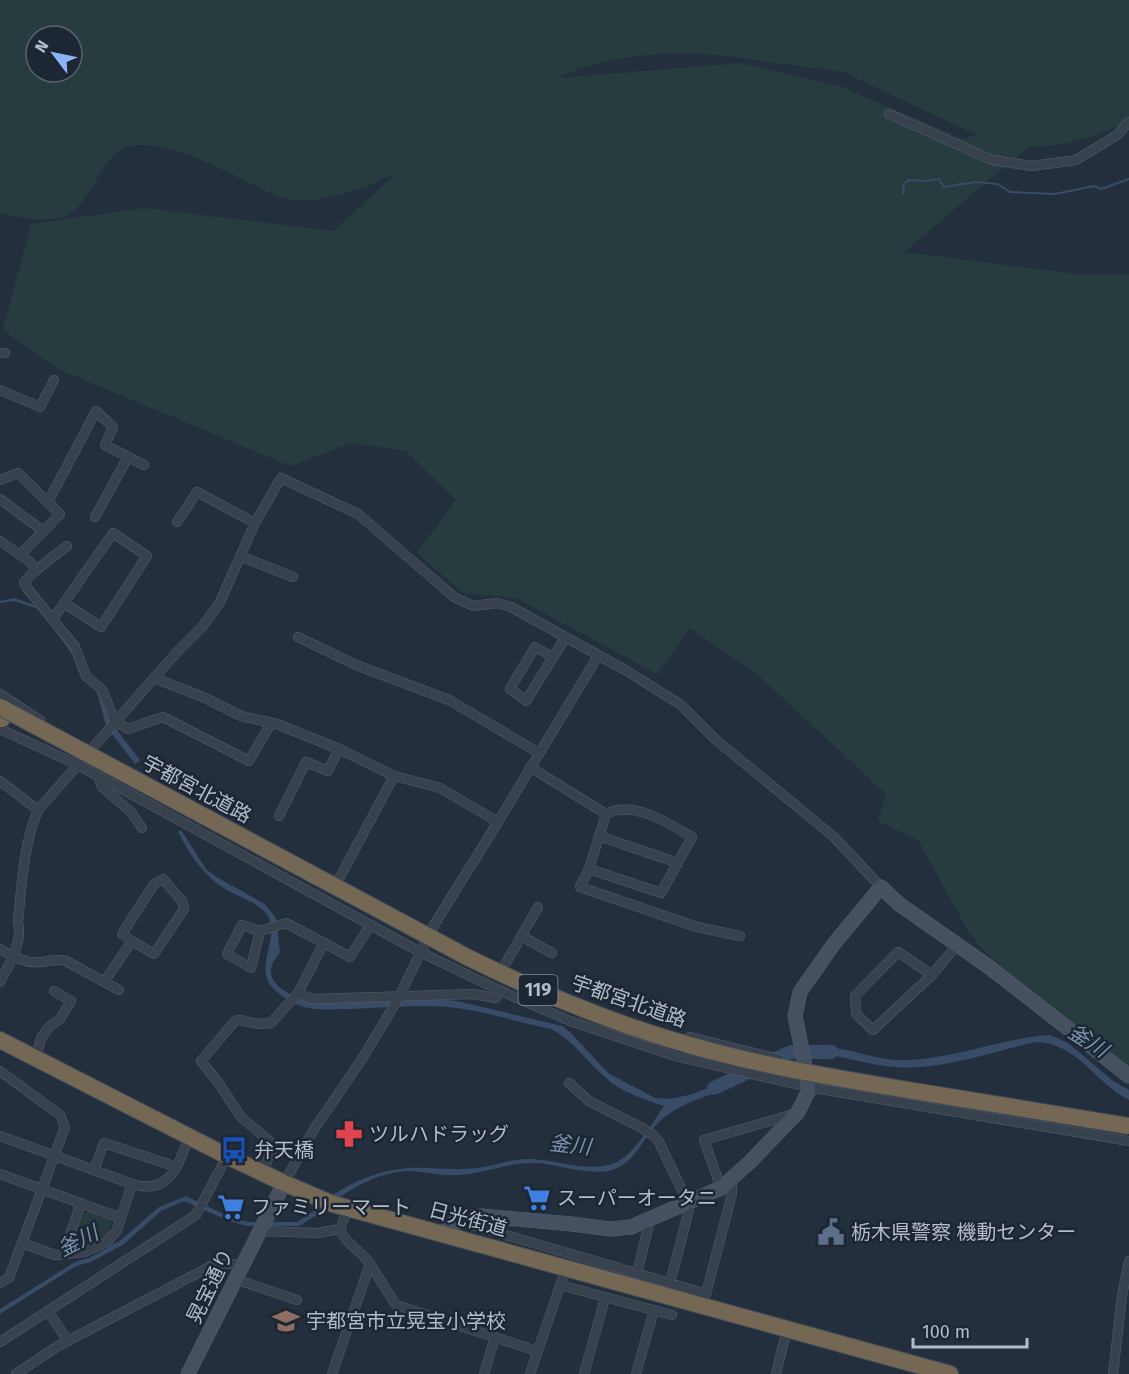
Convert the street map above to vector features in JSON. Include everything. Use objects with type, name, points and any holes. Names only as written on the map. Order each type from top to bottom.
[{"type":"highway","points":[[0,699],[48,732]]},
{"type":"highway","name":"宇都宮北道路","points":[[0,719],[48,732],[467,957],[512,979],[605,1017],[711,1051],[800,1071],[1129,1126]]},
{"type":"highway","name":"宇都宮北道路","points":[[0,719],[461,966],[534,1000],[602,1027],[667,1050],[798,1081],[1129,1139]]},
{"type":"highway","name":"日光街道","points":[[0,1040],[227,1156],[335,1205],[950,1374]]},
{"type":"street","points":[[889,114],[992,160],[1032,166],[1076,160],[1117,135],[1129,122]]},
{"type":"street","points":[[0,390],[40,407],[54,380]]},
{"type":"street","points":[[48,502],[96,411],[113,427],[105,445],[144,465]]},
{"type":"street","points":[[95,517],[128,457]]},
{"type":"street","points":[[0,480],[18,473],[60,514],[20,555]]},
{"type":"street","points":[[0,982],[13,957],[20,930],[18,922],[25,851],[30,828],[38,810],[115,721],[202,627],[220,602],[255,523],[281,478],[358,514],[454,597],[473,606],[497,603],[511,607],[627,671],[681,705],[715,739],[834,837],[899,904],[957,945],[1129,1076]]},
{"type":"street","points":[[177,522],[197,492],[255,523]]},
{"type":"street","points":[[0,499],[43,531]]},
{"type":"street","points":[[53,619],[64,603],[113,533],[147,556],[101,627],[64,603]]},
{"type":"street","points":[[0,541],[36,570]]},
{"type":"street","points":[[67,546],[24,582],[75,647],[86,676],[102,690],[115,721],[128,729],[163,717],[249,762],[271,723]]},
{"type":"street","points":[[240,556],[293,577]]},
{"type":"street","points":[[298,637],[356,665],[448,699],[539,753]]},
{"type":"street","points":[[553,657],[535,647],[510,689],[526,701],[565,638]]},
{"type":"street","points":[[284,1183],[313,1131],[362,1059],[399,996],[430,933],[598,656]]},
{"type":"street","points":[[154,678],[203,697],[242,716],[271,723],[339,749],[394,776],[440,788],[498,822]]},
{"type":"street","points":[[0,694],[90,751],[430,933],[541,987],[638,1024],[805,1063],[1129,1120]]},
{"type":"street","points":[[0,719],[78,765],[420,952],[570,1021],[675,1056],[808,1087],[1129,1139]]},
{"type":"street","points":[[279,816],[306,762],[328,771],[339,749]]},
{"type":"street","points":[[530,767],[606,814]]},
{"type":"street","points":[[98,776],[102,788],[130,812],[142,828]]},
{"type":"street","points":[[340,877],[394,776]]},
{"type":"street","points":[[0,780],[38,810]]},
{"type":"street","points":[[589,869],[661,893],[692,837],[665,822],[640,811],[614,809],[606,814],[589,869],[580,887],[698,927],[740,936]]},
{"type":"street","points":[[600,836],[678,863]]},
{"type":"street","points":[[163,879],[182,901],[184,909],[154,954],[132,941],[122,934],[154,884],[163,879]]},
{"type":"street","points":[[442,1234],[452,1224],[466,1218],[499,1217],[610,1229],[632,1227],[720,1188],[732,1179],[798,1112],[808,1092],[805,1063],[795,1016],[800,992],[833,945],[881,887]]},
{"type":"street","points":[[503,968],[538,907]]},
{"type":"street","points":[[260,931],[251,968],[227,954],[242,925],[260,931],[286,923],[351,957],[368,929]]},
{"type":"street","points":[[521,936],[552,953]]},
{"type":"street","points":[[104,982],[132,941]]},
{"type":"street","points":[[262,1173],[274,1144],[242,1117],[201,1061],[235,1021],[271,1023],[298,993],[324,944]]},
{"type":"street","points":[[932,975],[898,952],[855,996],[856,1014],[873,1030],[932,975],[957,945]]},
{"type":"street","points":[[0,949],[21,960],[42,962],[58,958],[119,990]]},
{"type":"street","points":[[36,1058],[41,1038],[49,1027],[60,1019],[71,1001],[54,990]]},
{"type":"street","points":[[298,993],[312,999],[473,994],[496,998],[500,990]]},
{"type":"street","points":[[0,1071],[60,1115],[65,1127],[9,1278],[0,1284]]},
{"type":"street","points":[[569,1083],[589,1101],[642,1128],[659,1142],[688,1203],[689,1210],[670,1283]]},
{"type":"street","points":[[720,1188],[704,1140],[798,1112]]},
{"type":"street","points":[[0,1136],[132,1184],[149,1187],[158,1185],[172,1176],[189,1137]]},
{"type":"street","points":[[94,1170],[105,1143],[177,1167]]},
{"type":"street","points":[[0,1342],[196,1215],[227,1156]]},
{"type":"street","points":[[1,1178],[42,1189],[121,1218]]},
{"type":"street","points":[[458,1221],[706,1294],[732,1194],[732,1179]]},
{"type":"street","name":"晃宝通り","points":[[188,1374],[284,1183]]},
{"type":"street","points":[[22,1243],[55,1255],[63,1255],[85,1252],[108,1241],[117,1230],[132,1184]]},
{"type":"street","points":[[63,1255],[81,1203]]},
{"type":"street","points":[[335,1205],[343,1237],[362,1253],[396,1305],[537,1351]]},
{"type":"street","points":[[637,1273],[650,1220]]},
{"type":"street","points":[[262,1226],[318,1233],[340,1229]]},
{"type":"street","points":[[1113,1374],[1122,1296],[1129,1261]]},
{"type":"street","points":[[16,1374],[68,1341],[215,1264],[243,1264]]},
{"type":"street","points":[[332,1374],[370,1264]]},
{"type":"street","points":[[530,1374],[566,1268]]},
{"type":"street","points":[[235,1279],[297,1300]]},
{"type":"street","points":[[560,1286],[672,1315]]},
{"type":"street","points":[[584,1374],[605,1298]]},
{"type":"street","points":[[636,1374],[654,1310]]},
{"type":"street","points":[[48,1311],[68,1341]]},
{"type":"street","points":[[777,1374],[787,1329]]},
{"type":"street","points":[[484,1374],[495,1338]]},
{"type":"green space","points":[[0,0],[1129,0],[1129,122],[1068,143],[1029,146],[904,252],[1085,275],[1129,274],[1129,1067],[1014,978],[985,952],[968,931],[918,840],[878,821],[886,794],[758,675],[690,628],[657,674],[516,598],[463,593],[417,553],[456,500],[406,451],[351,443],[290,466],[58,369],[3,330],[31,224],[145,208],[334,231],[394,175],[335,196],[314,200],[294,200],[272,194],[211,164],[169,148],[140,145],[126,148],[114,155],[90,191],[71,213],[59,218],[22,217],[0,213]],"holes":[[[682,53],[719,55],[843,72],[977,135],[964,139],[839,86],[740,63],[558,78],[618,59]]]},
{"type":"green space","points":[[88,1211],[111,1219],[112,1223],[107,1235],[104,1237],[78,1227],[83,1214]]},
{"type":"water","points":[[14,598],[37,606],[74,648],[98,690],[116,729],[140,760],[135,764],[106,726],[97,692],[79,672],[72,654],[45,616],[36,608],[14,601],[0,603],[0,601]]},
{"type":"water","points":[[181,830],[206,869],[265,904],[276,918],[280,952],[273,962],[271,975],[278,986],[298,998],[311,1003],[438,999],[457,1001],[562,1026],[608,1073],[655,1098],[671,1099],[693,1094],[729,1079],[733,1087],[694,1101],[667,1115],[632,1157],[617,1168],[608,1171],[590,1172],[535,1163],[516,1164],[459,1175],[409,1171],[390,1173],[371,1180],[337,1199],[331,1196],[368,1177],[397,1169],[467,1169],[523,1159],[585,1167],[607,1165],[617,1162],[630,1152],[664,1106],[619,1088],[599,1072],[566,1039],[551,1029],[487,1013],[448,1007],[323,1009],[304,1007],[291,1002],[272,987],[267,978],[265,969],[271,931],[266,913],[211,878],[198,865],[188,849],[178,832]]},
{"type":"water","points":[[1050,1035],[1068,1043],[1113,1081],[1129,1090],[1129,1100],[1117,1093],[1074,1056],[1050,1044],[1035,1042],[965,1060],[912,1067],[885,1066],[813,1053],[813,1046],[909,1060],[944,1056],[1014,1040]]},
{"type":"water","points":[[186,1196],[232,1218],[248,1222],[297,1222],[320,1207],[325,1210],[299,1226],[248,1226],[229,1221],[184,1201],[161,1211],[124,1244],[91,1262],[76,1266],[0,1314],[0,1309],[75,1262],[89,1258],[121,1240],[159,1207]]},
{"type":"waterway","points":[[903,193],[904,184],[909,180],[939,179],[944,187],[976,182],[997,184],[1010,192],[1055,194],[1094,186],[1101,189],[1129,179]]},
{"type":"waterway","name":"釜川","points":[[714,1088],[791,1052],[831,1052]]},
{"type":"place","name":"ツルハドラッグ","points":[[349,1134]]},
{"type":"place","name":"弁天橋","points":[[234,1150]]},
{"type":"place","name":"スーパーオータニ","points":[[537,1198]]},
{"type":"place","name":"ファミリーマート","points":[[231,1207]]},
{"type":"place","name":"栃木県警察 機動センター","points":[[831,1232]]},
{"type":"place","name":"宇都宮市立晃宝小学校","points":[[286,1321]]}]
